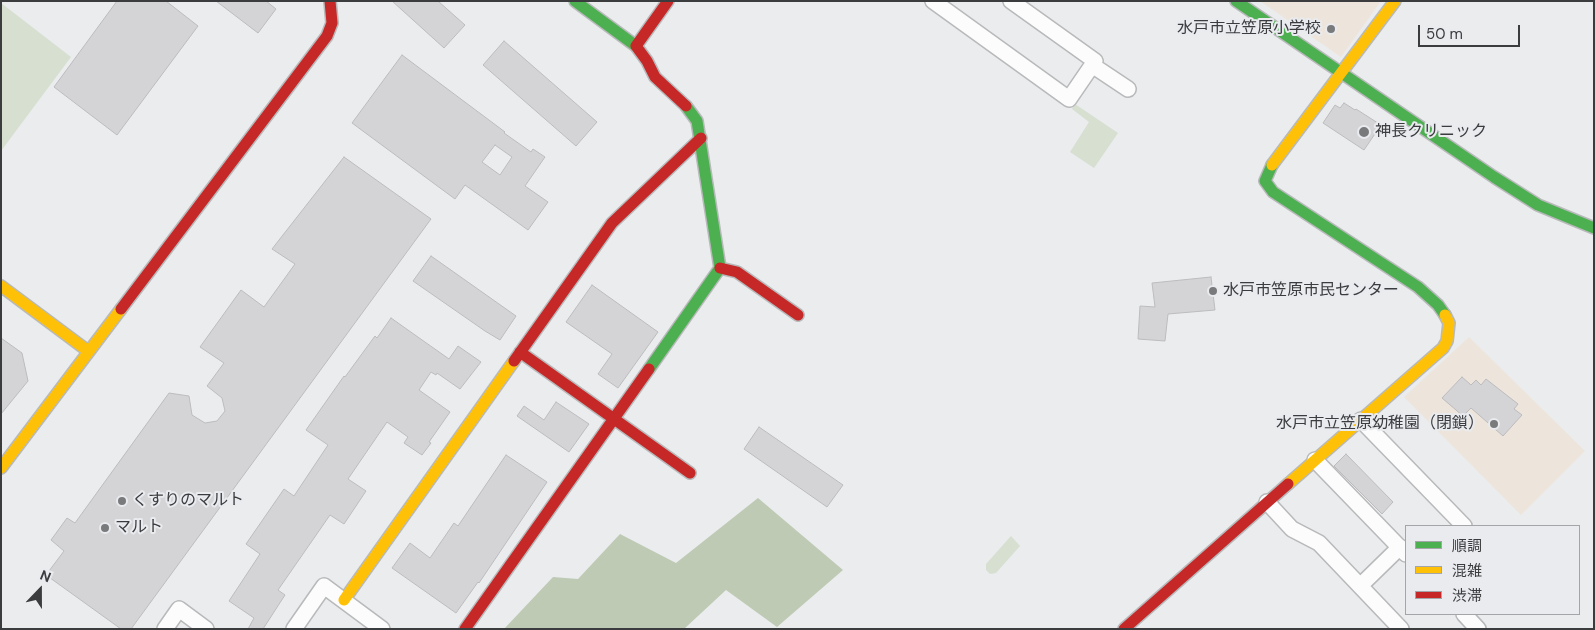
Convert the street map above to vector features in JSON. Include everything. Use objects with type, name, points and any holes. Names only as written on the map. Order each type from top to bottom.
[{"type":"street","points":[[1,468],[327,36],[332,23],[330,1]]},
{"type":"street","points":[[465,629],[720,268],[697,121],[692,112],[655,77],[647,61],[636,46],[575,1]]},
{"type":"street","points":[[636,46],[668,1]]},
{"type":"street","points":[[934,1],[1069,99],[1094,61],[1011,1]]},
{"type":"street","points":[[1236,1],[1538,205],[1594,228]]},
{"type":"street","points":[[1124,629],[1443,348],[1449,332],[1449,323],[1438,305],[1418,287],[1273,192],[1265,181],[1269,169],[1395,1]]},
{"type":"street","points":[[1092,64],[1128,89]]},
{"type":"street","points":[[344,600],[612,222],[700,138]]},
{"type":"street","points":[[720,268],[738,272],[798,315]]},
{"type":"street","points":[[1,286],[88,351]]},
{"type":"street","points":[[520,352],[690,473]]},
{"type":"street","points":[[1361,420],[1463,525]]},
{"type":"street","points":[[1315,460],[1403,551],[1360,586]]},
{"type":"street","points":[[1266,502],[1292,530],[1319,544],[1401,629]]},
{"type":"street","points":[[294,629],[324,586],[382,629]]},
{"type":"street","points":[[165,629],[179,609],[206,629]]},
{"type":"street","points":[[1465,615],[1478,629]]},
{"type":"shaded area","name":"水戸市立笠原小学校","points":[[1260,1],[1381,1],[1341,57]]},
{"type":"shaded area","points":[[1,3],[71,57],[1,151]]},
{"type":"shaded area","points":[[1075,104],[1118,133],[1094,168],[1070,152],[1089,122],[1072,109]]},
{"type":"shaded area","name":"水戸市立笠原幼稚園（閉鎖）","points":[[1469,337],[1585,451],[1521,515],[1404,397]]},
{"type":"shaded area","points":[[1011,536],[1020,546],[996,573],[990,574],[986,570],[986,564]]},
{"type":"green space","points":[[758,498],[843,570],[777,627],[726,590],[684,629],[504,629],[553,577],[578,579],[620,534],[676,563]]},
{"type":"building","points":[[117,1],[166,1],[198,26],[117,135],[54,87]]},
{"type":"building","points":[[216,1],[266,1],[276,9],[258,33]]},
{"type":"building","points":[[392,1],[438,1],[465,25],[444,48]]},
{"type":"building","points":[[504,41],[597,122],[576,146],[483,65]]},
{"type":"building","points":[[402,55],[504,133],[531,152],[533,149],[545,157],[525,186],[548,202],[528,230],[465,185],[455,199],[352,123]],"holes":[[[495,145],[512,157],[500,175],[482,162]]]},
{"type":"building","points":[[1344,103],[1381,125],[1364,150],[1323,123],[1335,105],[1340,108]]},
{"type":"building","points":[[344,157],[431,219],[131,629],[121,629],[46,575],[64,551],[51,540],[67,518],[75,523],[169,393],[189,396],[192,415],[205,423],[217,421],[225,411],[222,398],[207,386],[224,363],[200,347],[241,290],[264,307],[295,264],[272,249]]},
{"type":"building","points":[[431,256],[516,316],[500,340],[413,281]]},
{"type":"building","points":[[1211,277],[1215,310],[1168,314],[1165,341],[1138,339],[1140,306],[1155,307],[1152,283]]},
{"type":"building","points":[[592,285],[658,332],[618,388],[598,374],[612,354],[566,322]]},
{"type":"building","points":[[391,318],[449,359],[458,346],[481,362],[460,389],[437,373],[436,375],[431,372],[419,390],[450,412],[422,455],[404,443],[408,437],[387,422],[348,479],[366,491],[344,524],[330,515],[278,590],[285,595],[263,629],[248,629],[254,618],[229,601],[260,554],[246,544],[284,489],[294,496],[328,445],[306,430],[344,376],[375,336],[377,338]]},
{"type":"building","points":[[1,338],[22,353],[28,381],[1,414]]},
{"type":"building","points":[[1462,377],[1471,385],[1476,380],[1481,385],[1486,379],[1518,404],[1514,409],[1522,415],[1503,436],[1471,408],[1463,416],[1442,398]]},
{"type":"building","points":[[556,402],[589,424],[569,452],[517,416],[524,406],[544,420]]},
{"type":"building","points":[[759,427],[843,485],[827,507],[744,449]]},
{"type":"building","points":[[1346,454],[1393,502],[1382,514],[1334,466]]},
{"type":"building","points":[[506,455],[547,482],[479,583],[456,613],[392,568],[410,543],[430,558],[454,523],[458,526]]},
{"type":"traffic: fast","points":[[575,1],[636,46]]},
{"type":"traffic: fast","points":[[1236,1],[1538,205],[1594,228]]},
{"type":"traffic: fast","points":[[649,369],[720,268],[697,121],[686,106]]},
{"type":"traffic: fast","points":[[1272,165],[1265,181],[1273,192],[1418,287],[1438,305],[1445,315]]},
{"type":"traffic: slow","points":[[1272,165],[1395,1]]},
{"type":"traffic: slow","points":[[1,286],[88,351]]},
{"type":"traffic: slow","points":[[1,468],[121,309]]},
{"type":"traffic: slow","points":[[1288,484],[1443,348],[1447,341],[1449,323],[1445,315]]},
{"type":"traffic: slow","points":[[344,600],[514,361]]},
{"type":"traffic: jam","points":[[121,309],[327,36],[332,23],[330,1]]},
{"type":"traffic: jam","points":[[668,1],[636,46],[647,61],[655,77],[686,106]]},
{"type":"traffic: jam","points":[[514,361],[612,223],[701,138]]},
{"type":"traffic: jam","points":[[720,268],[737,272],[798,315]]},
{"type":"traffic: jam","points":[[520,352],[690,473]]},
{"type":"traffic: jam","points":[[465,629],[649,369]]},
{"type":"traffic: jam","points":[[1124,629],[1288,484]]},
{"type":"place","name":"水戸市立笠原小学校","points":[[1331,29]]},
{"type":"place","name":"神長クリニック","points":[[1364,132]]},
{"type":"place","name":"水戸市笠原市民センター","points":[[1213,291]]},
{"type":"place","name":"水戸市立笠原幼稚園（閉鎖）","points":[[1494,424]]},
{"type":"place","name":"くすりのマルト","points":[[122,501]]},
{"type":"place","name":"マルト","points":[[105,528]]}]
